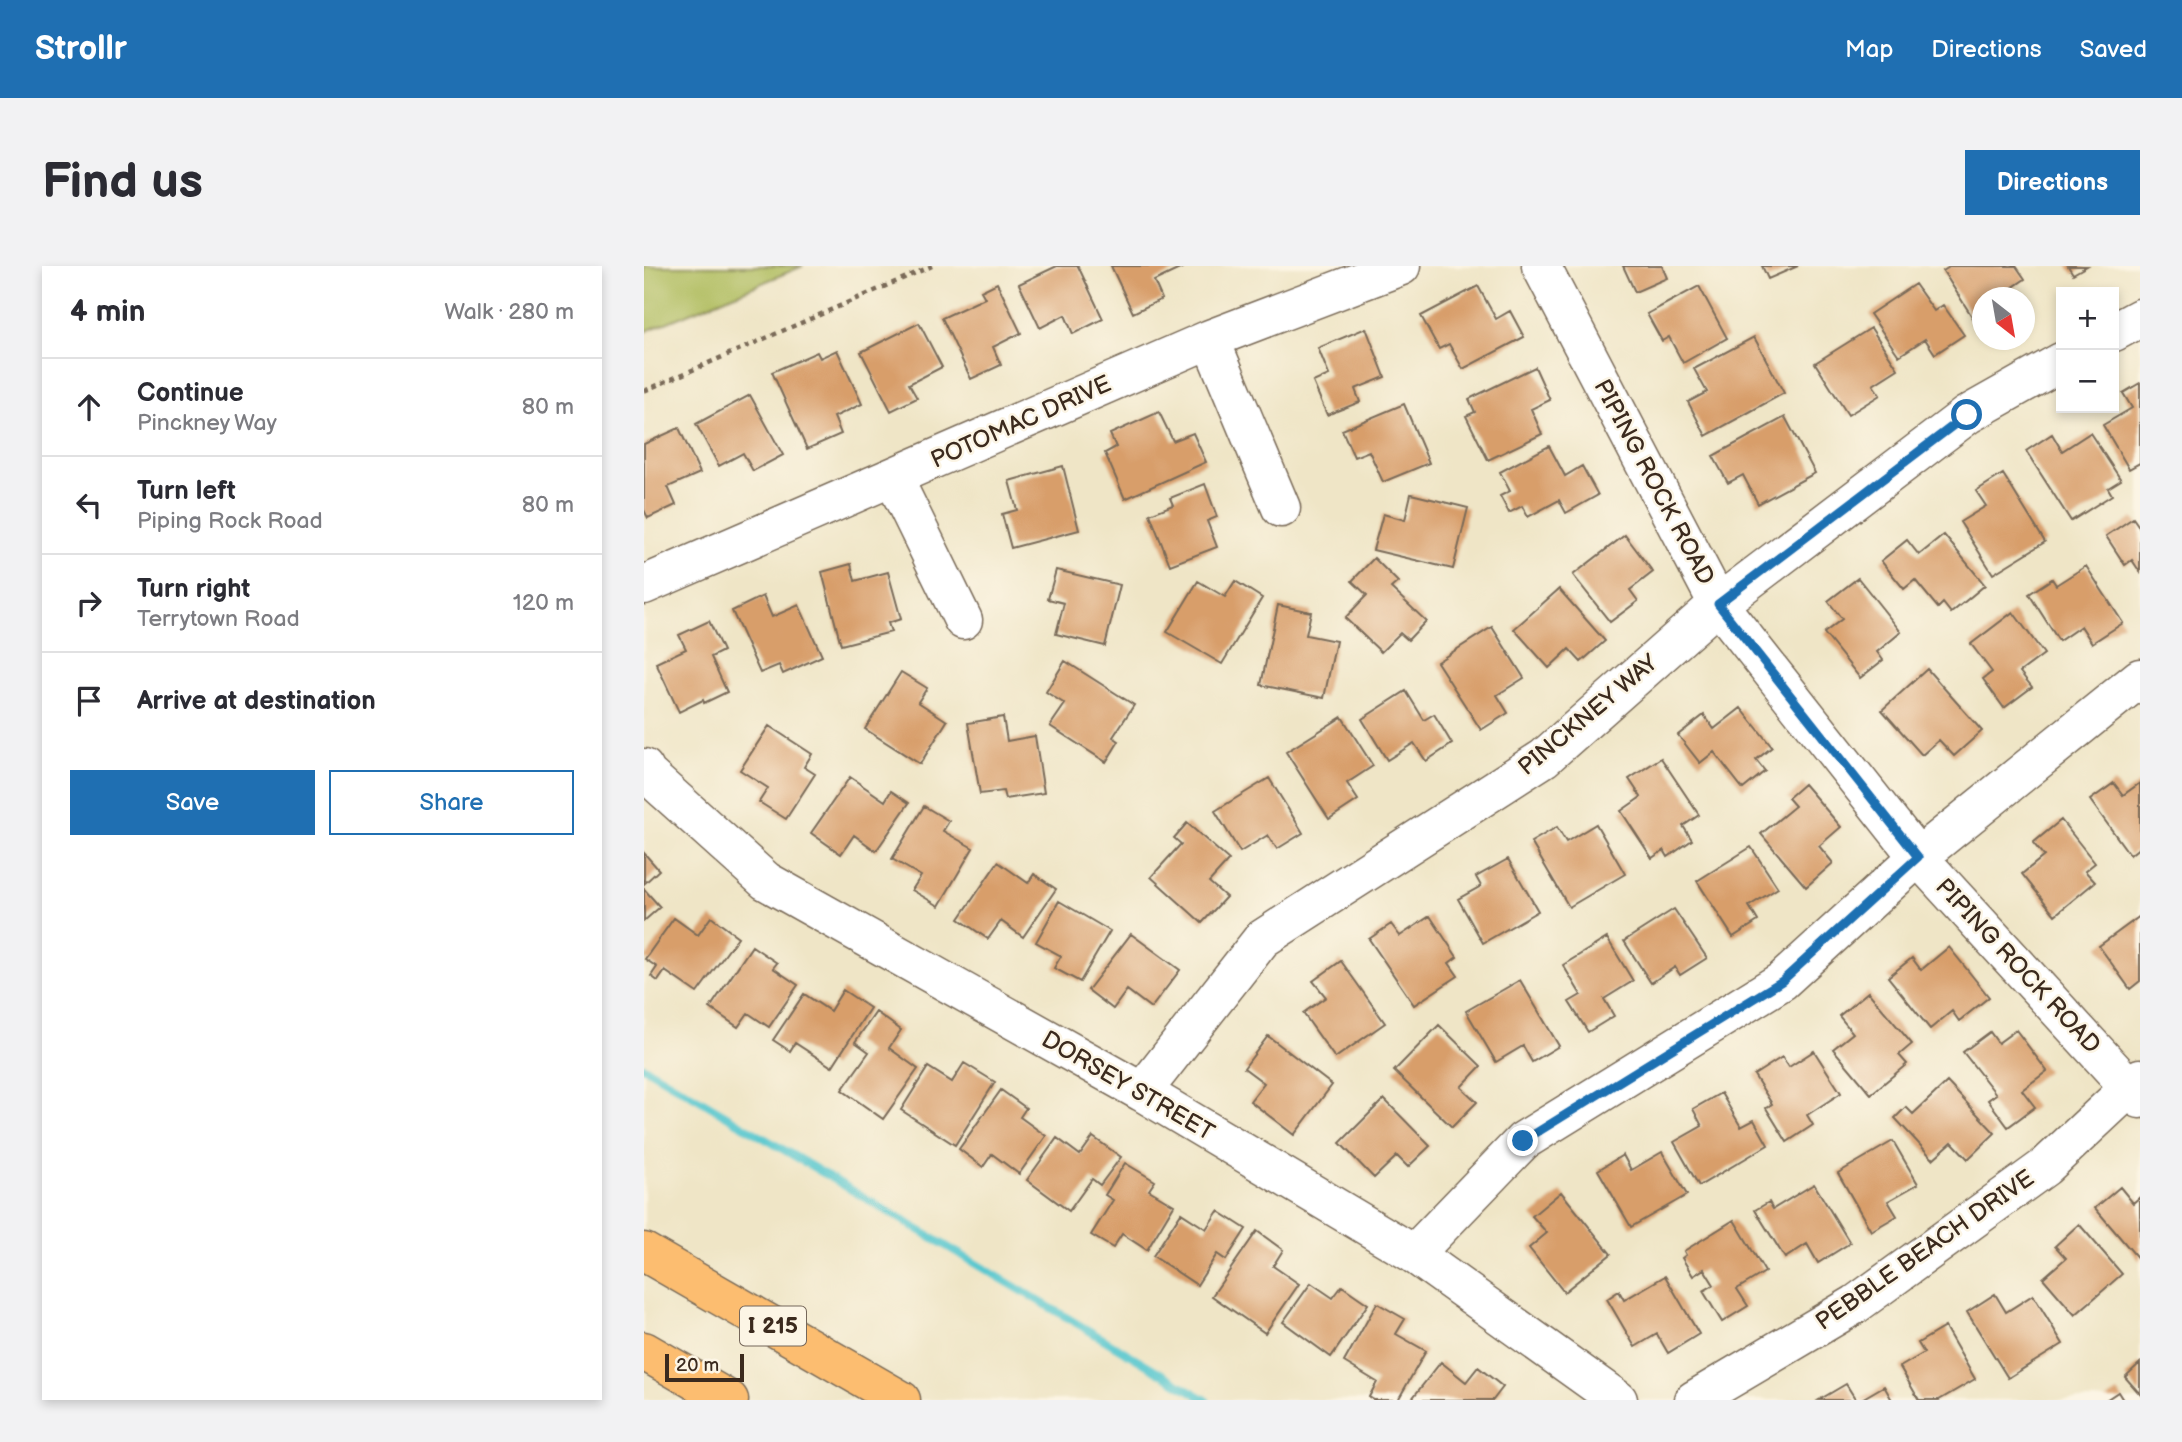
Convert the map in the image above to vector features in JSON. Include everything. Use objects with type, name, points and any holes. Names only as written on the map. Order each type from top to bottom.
[{"type":"highway","name":"I 215","points":[[644,1252],[901,1400]]},
{"type":"highway","points":[[644,1351],[729,1400]]},
{"type":"street","name":"POTOMAC DRIVE","points":[[644,585],[1210,340],[1401,266]]},
{"type":"street","name":"PIPING ROCK ROAD","points":[[1541,266],[1718,604],[1918,857],[2136,1088]]},
{"type":"street","points":[[2119,329],[2140,318]]},
{"type":"street","points":[[1210,340],[1281,508]]},
{"type":"street","name":"PINCKNEY WAY","points":[[1142,1092],[1262,939],[1544,758],[1718,604],[1967,415],[2056,365]]},
{"type":"street","points":[[893,477],[963,620]]},
{"type":"street","points":[[1414,1254],[1523,1141],[1782,981],[1918,857],[2140,678]]},
{"type":"street","name":"DORSEY STREET","points":[[644,768],[647,774],[766,881],[1142,1092],[1414,1254],[1618,1400]]},
{"type":"street","name":"PEBBLE BEACH DRIVE","points":[[1694,1400],[1856,1304],[2045,1167],[2136,1088]]},
{"type":"path","points":[[644,391],[932,266]]},
{"type":"green space","points":[[644,266],[803,266],[644,332]]},
{"type":"building","points":[[1057,266],[1078,266],[1103,319],[1073,334],[1065,315],[1040,328],[1019,284]]},
{"type":"building","points":[[1111,266],[1186,266],[1154,281],[1162,299],[1133,313]]},
{"type":"building","points":[[1623,266],[1662,266],[1667,278],[1635,292]]},
{"type":"building","points":[[1762,266],[1798,266],[1768,279]]},
{"type":"building","points":[[1951,266],[2016,266],[2025,279],[2013,287],[1972,287],[1972,316],[1943,271]]},
{"type":"building","points":[[2068,266],[2087,266],[2073,274]]},
{"type":"building","points":[[997,283],[1021,333],[993,347],[1001,365],[971,379],[942,318],[985,298],[981,291]]},
{"type":"building","points":[[1915,284],[1934,311],[1943,305],[1964,335],[1935,354],[1925,339],[1899,356],[1870,314]]},
{"type":"building","points":[[1478,286],[1496,319],[1510,311],[1524,337],[1463,369],[1449,344],[1439,349],[1421,316]]},
{"type":"building","points":[[1699,286],[1727,338],[1683,363],[1669,337],[1662,341],[1647,314]]},
{"type":"building","points":[[919,323],[942,367],[909,384],[917,398],[891,411],[861,352]]},
{"type":"building","points":[[1366,328],[1385,377],[1355,389],[1360,402],[1327,415],[1313,382],[1329,375],[1318,348]]},
{"type":"building","points":[[1871,328],[1898,369],[1873,385],[1880,395],[1848,415],[1815,363]]},
{"type":"building","points":[[1754,337],[1784,393],[1706,436],[1688,402],[1707,392],[1694,369]]},
{"type":"building","points":[[837,350],[862,404],[834,417],[841,434],[807,449],[772,372],[817,352],[820,358]]},
{"type":"building","points":[[1535,367],[1550,400],[1531,409],[1542,434],[1488,460],[1466,416],[1475,412],[1469,399]]},
{"type":"building","points":[[2140,383],[2140,463],[2129,469],[2103,425],[2132,408],[2123,393]]},
{"type":"building","points":[[750,395],[783,455],[753,471],[743,453],[719,466],[696,424]]},
{"type":"building","points":[[1404,404],[1429,463],[1383,482],[1369,451],[1354,457],[1342,430]]},
{"type":"building","points":[[1159,412],[1173,441],[1193,433],[1206,462],[1125,499],[1105,453],[1116,447],[1110,434]]},
{"type":"building","points":[[1785,417],[1815,473],[1758,504],[1743,475],[1728,483],[1713,456]]},
{"type":"building","points":[[679,428],[700,473],[668,487],[676,505],[648,518],[644,510],[644,444]]},
{"type":"building","points":[[2090,433],[2121,480],[2108,488],[2112,495],[2071,521],[2026,451],[2052,434],[2062,451]]},
{"type":"building","points":[[1549,446],[1565,476],[1582,466],[1598,495],[1566,513],[1559,500],[1528,517],[1522,506],[1509,513],[1500,496],[1510,491],[1500,472]]},
{"type":"building","points":[[1063,466],[1079,530],[1011,548],[1002,514],[1017,510],[1009,481]]},
{"type":"building","points":[[2003,474],[2045,542],[1993,574],[1960,522],[1986,506],[1976,491]]},
{"type":"building","points":[[1205,484],[1217,517],[1207,521],[1217,547],[1170,565],[1150,514],[1173,505],[1170,498]]},
{"type":"building","points":[[1411,494],[1468,508],[1453,569],[1373,550],[1383,514],[1405,520]]},
{"type":"building","points":[[2133,518],[2140,528],[2140,572],[2132,560],[2125,565],[2106,536]]},
{"type":"building","points":[[1625,535],[1653,572],[1630,590],[1638,601],[1610,622],[1573,575]]},
{"type":"building","points":[[1944,535],[1985,585],[1951,613],[1943,603],[1938,608],[1915,580],[1904,589],[1881,561],[1907,540],[1919,555]]},
{"type":"building","points":[[1374,558],[1398,582],[1391,588],[1426,621],[1408,640],[1400,633],[1381,652],[1345,618],[1367,595],[1352,581]]},
{"type":"building","points":[[851,564],[855,581],[888,572],[901,619],[888,623],[891,632],[841,645],[822,572]]},
{"type":"building","points":[[2086,566],[2123,623],[2092,643],[2081,626],[2059,641],[2029,594],[2052,579],[2056,585]]},
{"type":"building","points":[[1056,570],[1120,585],[1105,646],[1056,634],[1064,603],[1048,599]]},
{"type":"building","points":[[1858,578],[1901,632],[1877,652],[1883,660],[1860,678],[1824,633],[1842,619],[1828,601]]},
{"type":"building","points":[[1198,581],[1225,597],[1235,581],[1262,598],[1222,664],[1167,632]]},
{"type":"building","points":[[1559,589],[1605,641],[1581,662],[1569,649],[1549,668],[1514,629]]},
{"type":"building","points":[[763,596],[772,617],[799,605],[822,656],[783,674],[779,665],[760,673],[732,611]]},
{"type":"building","points":[[1278,605],[1311,612],[1306,635],[1336,641],[1324,698],[1261,685]]},
{"type":"building","points":[[2013,612],[2044,654],[2020,672],[2032,687],[2004,708],[1983,679],[1992,672],[1971,644]]},
{"type":"building","points":[[709,621],[723,651],[711,657],[727,692],[679,712],[656,663],[686,649],[679,635]]},
{"type":"building","points":[[1492,627],[1524,678],[1497,695],[1508,713],[1481,730],[1437,662]]},
{"type":"building","points":[[1065,661],[1134,705],[1113,737],[1119,741],[1106,762],[1050,726],[1065,704],[1046,692]]},
{"type":"building","points":[[1927,669],[1982,731],[1954,756],[1939,740],[1922,755],[1882,710]]},
{"type":"building","points":[[901,672],[927,688],[918,702],[947,721],[920,764],[865,729]]},
{"type":"building","points":[[1406,691],[1424,720],[1434,714],[1452,744],[1426,761],[1414,743],[1387,760],[1362,719]]},
{"type":"building","points":[[1741,708],[1772,747],[1756,760],[1765,771],[1743,789],[1714,752],[1700,763],[1678,735],[1704,715],[1714,729]]},
{"type":"building","points":[[1003,717],[1007,741],[1035,736],[1044,793],[1005,799],[1003,791],[980,794],[968,723]]},
{"type":"building","points":[[1342,717],[1373,766],[1347,783],[1358,800],[1329,819],[1286,752]]},
{"type":"building","points":[[769,726],[812,754],[804,767],[815,774],[786,819],[759,802],[768,788],[740,770]]},
{"type":"building","points":[[1661,758],[1699,815],[1683,826],[1692,840],[1668,857],[1664,850],[1652,858],[1621,811],[1641,797],[1629,779]]},
{"type":"building","points":[[850,777],[885,801],[891,791],[909,803],[876,851],[854,835],[841,854],[811,833]]},
{"type":"building","points":[[1269,778],[1303,833],[1277,849],[1268,835],[1240,852],[1215,811]]},
{"type":"building","points":[[2114,783],[2123,795],[2140,783],[2140,847],[2130,855],[2090,800]]},
{"type":"building","points":[[1804,784],[1841,827],[1819,846],[1833,863],[1806,887],[1761,834],[1795,806],[1788,798]]},
{"type":"building","points":[[924,806],[949,821],[943,831],[973,848],[939,906],[912,890],[921,876],[892,859]]},
{"type":"building","points":[[2061,820],[2095,863],[2085,871],[2095,882],[2055,915],[2022,874],[2044,856],[2033,843]]},
{"type":"building","points":[[1187,823],[1229,860],[1209,882],[1226,897],[1202,923],[1151,877],[1181,844],[1174,838]]},
{"type":"building","points":[[1596,824],[1625,874],[1569,907],[1531,842],[1557,827],[1566,842]]},
{"type":"building","points":[[1751,847],[1778,888],[1749,906],[1758,921],[1733,937],[1697,881]]},
{"type":"building","points":[[644,853],[659,870],[644,884]]},
{"type":"building","points":[[1508,859],[1538,911],[1483,943],[1458,899],[1481,886],[1476,877]]},
{"type":"building","points":[[998,862],[1028,883],[1034,874],[1056,889],[1023,937],[1001,921],[988,939],[959,919]]},
{"type":"building","points":[[644,889],[660,907],[644,921]]},
{"type":"building","points":[[1059,901],[1110,931],[1080,982],[1054,968],[1061,956],[1036,942]]},
{"type":"building","points":[[1674,909],[1707,958],[1680,975],[1675,967],[1651,983],[1624,941]]},
{"type":"building","points":[[1430,916],[1457,957],[1449,963],[1458,976],[1414,1005],[1369,939],[1391,924],[1400,936]]},
{"type":"building","points":[[2140,916],[2140,981],[2130,989],[2099,946]]},
{"type":"building","points":[[711,917],[738,937],[697,993],[665,971],[658,981],[651,976],[657,967],[645,959],[674,918],[698,935]]},
{"type":"building","points":[[1131,934],[1180,970],[1151,1008],[1127,990],[1113,1009],[1088,990]]},
{"type":"building","points":[[1607,938],[1633,981],[1604,999],[1614,1016],[1588,1032],[1569,1002],[1581,995],[1563,965]]},
{"type":"building","points":[[752,946],[777,963],[773,968],[798,985],[769,1027],[748,1013],[738,1027],[710,1008]]},
{"type":"building","points":[[1949,947],[1989,997],[1959,1021],[1952,1011],[1930,1029],[1888,977],[1912,958],[1921,970]]},
{"type":"building","points":[[1341,961],[1385,1023],[1335,1058],[1303,1013],[1326,997],[1313,981]]},
{"type":"building","points":[[1520,980],[1559,1046],[1532,1062],[1523,1046],[1496,1062],[1466,1011]]},
{"type":"building","points":[[843,990],[870,1008],[832,1067],[795,1043],[790,1051],[773,1040],[804,994],[830,1011]]},
{"type":"building","points":[[1868,992],[1912,1044],[1899,1055],[1907,1064],[1871,1094],[1833,1049],[1853,1033],[1839,1016]]},
{"type":"building","points":[[876,1012],[901,1030],[889,1048],[918,1069],[883,1119],[842,1090],[869,1052],[855,1042]]},
{"type":"building","points":[[1439,1025],[1481,1066],[1461,1087],[1477,1102],[1452,1127],[1394,1071]]},
{"type":"building","points":[[2016,1030],[2047,1071],[2022,1090],[2035,1107],[2008,1127],[1988,1100],[1996,1094],[1963,1052],[1990,1032],[1998,1043]]},
{"type":"building","points":[[1268,1036],[1332,1085],[1294,1135],[1250,1101],[1264,1083],[1244,1068]]},
{"type":"building","points":[[1814,1051],[1841,1093],[1807,1115],[1813,1125],[1787,1142],[1766,1108],[1772,1104],[1754,1075],[1782,1057],[1789,1067]]},
{"type":"building","points":[[964,1063],[995,1082],[955,1145],[901,1110],[928,1067],[952,1082]]},
{"type":"building","points":[[1947,1082],[1995,1133],[1968,1159],[1952,1142],[1933,1159],[1895,1118],[1906,1107],[1913,1114]]},
{"type":"building","points":[[1001,1090],[1026,1108],[1020,1117],[1046,1136],[1019,1174],[992,1154],[983,1167],[959,1149]]},
{"type":"building","points":[[1721,1093],[1741,1127],[1754,1120],[1768,1145],[1699,1186],[1674,1142],[1702,1126],[1693,1109]]},
{"type":"building","points":[[1384,1099],[1430,1146],[1408,1167],[1397,1156],[1374,1178],[1340,1143]]},
{"type":"building","points":[[1093,1137],[1121,1157],[1100,1185],[1092,1179],[1069,1211],[1027,1180],[1057,1138],[1080,1155]]},
{"type":"building","points":[[1893,1141],[1918,1184],[1888,1201],[1897,1216],[1871,1231],[1838,1173]]},
{"type":"building","points":[[1662,1152],[1687,1195],[1631,1227],[1598,1170],[1623,1155],[1631,1170]]},
{"type":"building","points":[[1125,1163],[1155,1181],[1149,1190],[1174,1205],[1147,1250],[1122,1234],[1113,1248],[1091,1235],[1113,1200],[1105,1195]]},
{"type":"building","points":[[1814,1184],[1850,1243],[1818,1263],[1807,1244],[1785,1258],[1755,1210],[1769,1202],[1773,1209]]},
{"type":"building","points":[[2120,1187],[2133,1203],[2140,1197],[2140,1261],[2095,1208]]},
{"type":"building","points":[[1561,1192],[1611,1254],[1564,1292],[1529,1248],[1547,1233],[1532,1216]]},
{"type":"building","points":[[1218,1211],[1246,1229],[1226,1260],[1217,1254],[1197,1285],[1153,1256],[1181,1213],[1206,1229]]},
{"type":"building","points":[[1734,1220],[1765,1272],[1737,1289],[1748,1306],[1722,1322],[1703,1291],[1714,1285],[1704,1269],[1693,1276],[1682,1258],[1686,1255],[1684,1251]]},
{"type":"building","points":[[2079,1224],[2122,1274],[2075,1315],[2043,1278],[2066,1258],[2055,1246]]},
{"type":"building","points":[[1257,1231],[1283,1250],[1273,1266],[1299,1284],[1265,1333],[1212,1296]]},
{"type":"building","points":[[1665,1276],[1699,1334],[1668,1353],[1657,1334],[1635,1347],[1607,1299],[1619,1291],[1624,1300]]},
{"type":"building","points":[[1311,1283],[1333,1298],[1342,1286],[1368,1304],[1331,1357],[1283,1322]]},
{"type":"building","points":[[1995,1294],[2006,1312],[2033,1295],[2063,1344],[2008,1378],[1967,1312]]},
{"type":"building","points":[[1377,1303],[1405,1319],[1396,1334],[1426,1351],[1398,1400],[1374,1400],[1369,1397],[1377,1382],[1344,1362]]},
{"type":"building","points":[[1945,1327],[1975,1379],[1939,1400],[1919,1400],[1900,1367],[1924,1353],[1918,1343]]},
{"type":"building","points":[[1441,1362],[1466,1382],[1478,1367],[1503,1387],[1493,1400],[1411,1400]]},
{"type":"building","points":[[2140,1363],[2140,1394],[2125,1377]]},
{"type":"building","points":[[1846,1384],[1856,1400],[1819,1400]]},
{"type":"building","points":[[1884,1386],[1892,1400],[1860,1400]]},
{"type":"building","points":[[2118,1392],[2123,1400],[2106,1400]]},
{"type":"waterway","points":[[644,1067],[1206,1400]]},
{"type":"route","points":[[1523,1141],[1782,981],[1918,857],[1718,604],[1967,415]]}]
